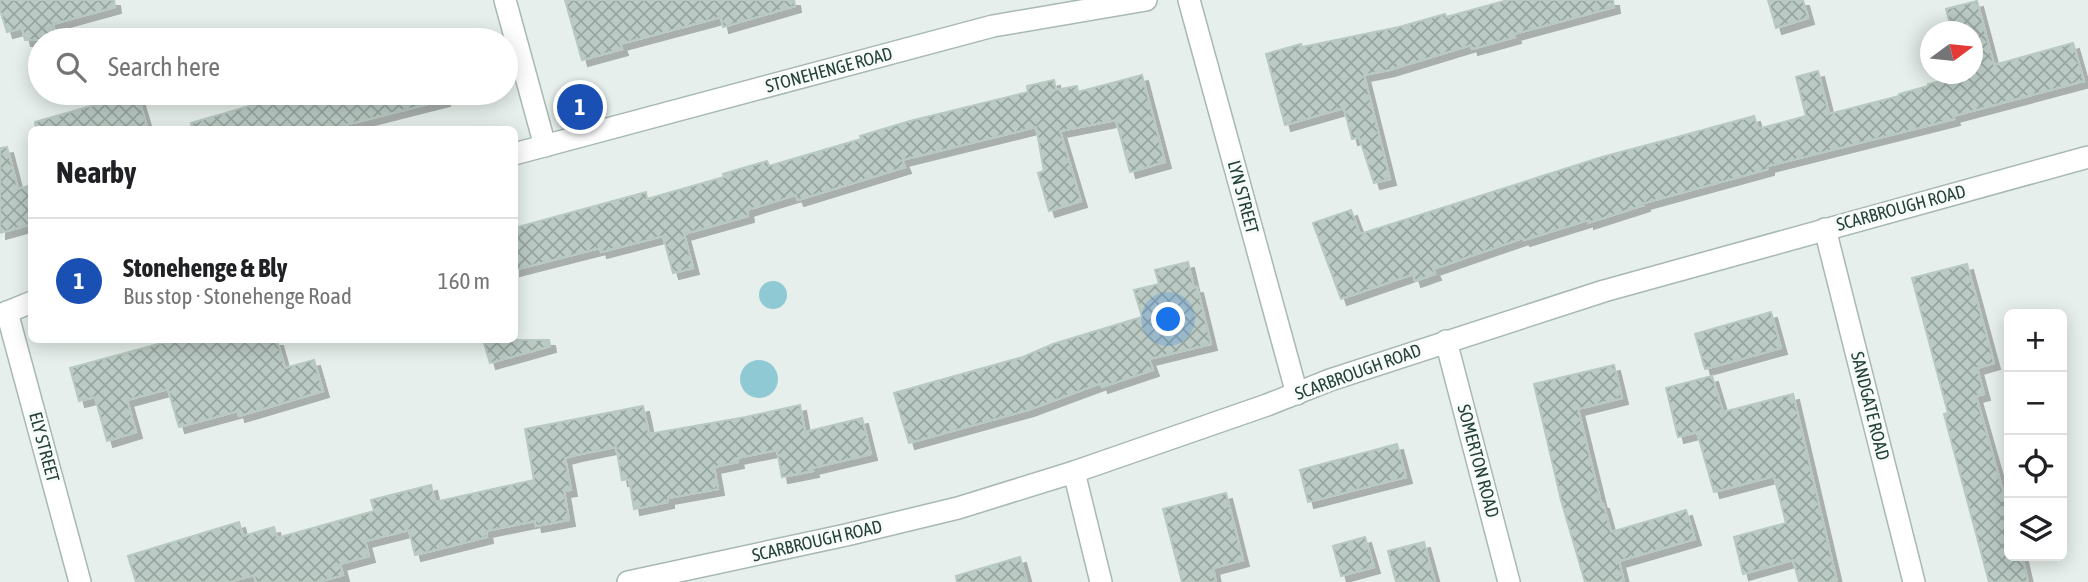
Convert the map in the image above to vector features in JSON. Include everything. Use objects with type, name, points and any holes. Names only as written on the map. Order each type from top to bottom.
[{"type":"street","points":[[505,0],[513,28]]},
{"type":"street","name":"STONEHENGE ROAD","points":[[518,153],[993,26],[1146,0]]},
{"type":"street","name":"LYN STREET","points":[[1189,0],[1297,394]]},
{"type":"street","points":[[518,47],[545,146]]},
{"type":"street","name":"SCARBROUGH ROAD","points":[[628,582],[696,575],[958,508],[1074,472],[1446,341],[1604,291],[2088,157]]},
{"type":"street","name":"SANDGATE ROAD","points":[[1825,229],[1914,582]]},
{"type":"street","points":[[3,314],[28,304]]},
{"type":"street","name":"ELY STREET","points":[[3,314],[80,582]]},
{"type":"street","name":"SOMERTON ROAD","points":[[1446,341],[1509,582]]},
{"type":"street","points":[[1074,472],[1101,582]]},
{"type":"water","points":[[773,281],[783,285],[787,295],[783,305],[773,309],[763,305],[759,295],[763,285]]},
{"type":"water","points":[[759,360],[772,366],[778,379],[772,392],[759,398],[746,392],[740,379],[746,366]]},
{"type":"building","points":[[0,0],[114,0],[115,7],[53,24],[54,28],[28,28],[28,40],[25,40],[22,28],[7,32],[0,10]]},
{"type":"building","points":[[565,0],[794,0],[795,6],[723,27],[721,17],[620,44],[622,49],[582,60]]},
{"type":"building","points":[[1508,0],[1613,0],[1614,7],[1514,34],[1515,37],[1472,49],[1471,45],[1364,75],[1390,179],[1374,183],[1359,137],[1352,139],[1344,108],[1285,125],[1266,54],[1301,44],[1302,47],[1399,27],[1445,14],[1446,17]]},
{"type":"building","points":[[1768,0],[1803,0],[1808,18],[1776,28]]},
{"type":"building","points":[[1977,1],[1982,21],[1949,21],[1946,9]]},
{"type":"building","points":[[1983,24],[1994,65],[2073,43],[2084,81],[1953,116],[1954,119],[1768,166],[1768,169],[1644,203],[1588,223],[1588,220],[1524,240],[1523,238],[1433,269],[1435,274],[1415,281],[1413,274],[1341,299],[1313,223],[1351,210],[1360,234],[1602,157],[1754,116],[1758,129],[1806,116],[1796,77],[1818,71],[1829,114],[1928,86],[1983,84]]},
{"type":"building","points":[[1142,75],[1165,162],[1130,172],[1116,120],[1060,131],[1081,201],[1049,211],[1038,173],[1044,171],[1036,127],[902,160],[905,167],[798,200],[796,195],[747,210],[748,216],[684,234],[693,268],[673,273],[663,236],[601,252],[600,248],[518,269],[518,227],[646,192],[647,199],[724,177],[723,174],[767,161],[769,166],[861,139],[860,136],[910,121],[1028,92],[1027,86],[1054,80],[1056,90],[1077,86],[1078,92]]},
{"type":"building","points":[[95,105],[141,105],[147,126],[36,126],[35,122]]},
{"type":"building","points":[[253,105],[424,105],[341,126],[191,126],[191,123]]},
{"type":"building","points":[[7,147],[18,189],[28,186],[28,225],[0,233],[0,148]]},
{"type":"building","points":[[1188,262],[1211,344],[1149,359],[1153,370],[1102,387],[1101,383],[1028,410],[909,443],[894,393],[1023,357],[1053,344],[1142,317],[1134,290],[1159,284],[1155,270]]},
{"type":"building","points":[[1967,264],[1994,363],[1977,368],[1984,394],[1976,396],[2004,494],[2004,561],[2023,561],[2028,582],[1989,582],[1944,414],[1948,413],[1912,278]]},
{"type":"building","points":[[1771,312],[1781,348],[1705,369],[1695,334]]},
{"type":"building","points":[[549,340],[550,346],[490,363],[484,343]]},
{"type":"building","points":[[162,343],[278,343],[285,368],[314,360],[323,391],[239,416],[238,411],[179,427],[168,389],[127,400],[136,432],[107,441],[95,397],[79,401],[70,368]]},
{"type":"building","points":[[1614,365],[1622,398],[1578,409],[1601,503],[1611,532],[1686,510],[1695,539],[1619,561],[1624,582],[1585,582],[1561,500],[1534,384]]},
{"type":"building","points":[[1712,376],[1723,412],[1793,394],[1837,582],[1799,582],[1793,560],[1743,574],[1734,537],[1786,523],[1774,476],[1714,492],[1697,432],[1678,437],[1666,388]]},
{"type":"building","points":[[800,405],[805,432],[862,418],[871,454],[782,477],[777,450],[737,458],[738,462],[714,467],[718,489],[668,498],[668,502],[634,509],[629,479],[622,480],[616,447],[576,455],[565,458],[571,490],[564,491],[569,520],[536,526],[535,521],[486,531],[487,537],[415,555],[409,530],[365,541],[369,556],[340,564],[343,575],[318,582],[256,582],[254,575],[229,582],[136,582],[128,556],[239,522],[243,536],[274,527],[277,538],[374,511],[371,500],[431,485],[435,502],[534,480],[525,429],[643,406],[649,434]]},
{"type":"building","points":[[1397,444],[1406,477],[1308,502],[1300,470]]},
{"type":"building","points":[[1226,493],[1243,560],[1213,568],[1216,582],[1182,582],[1163,509]]},
{"type":"building","points":[[1365,537],[1374,567],[1341,576],[1333,546]]},
{"type":"building","points":[[1424,542],[1435,582],[1396,582],[1388,551]]},
{"type":"building","points":[[1020,557],[1027,582],[957,582],[956,576]]},
{"type":"place","name":"Stonehenge & Bly","points":[[580,107]]}]
